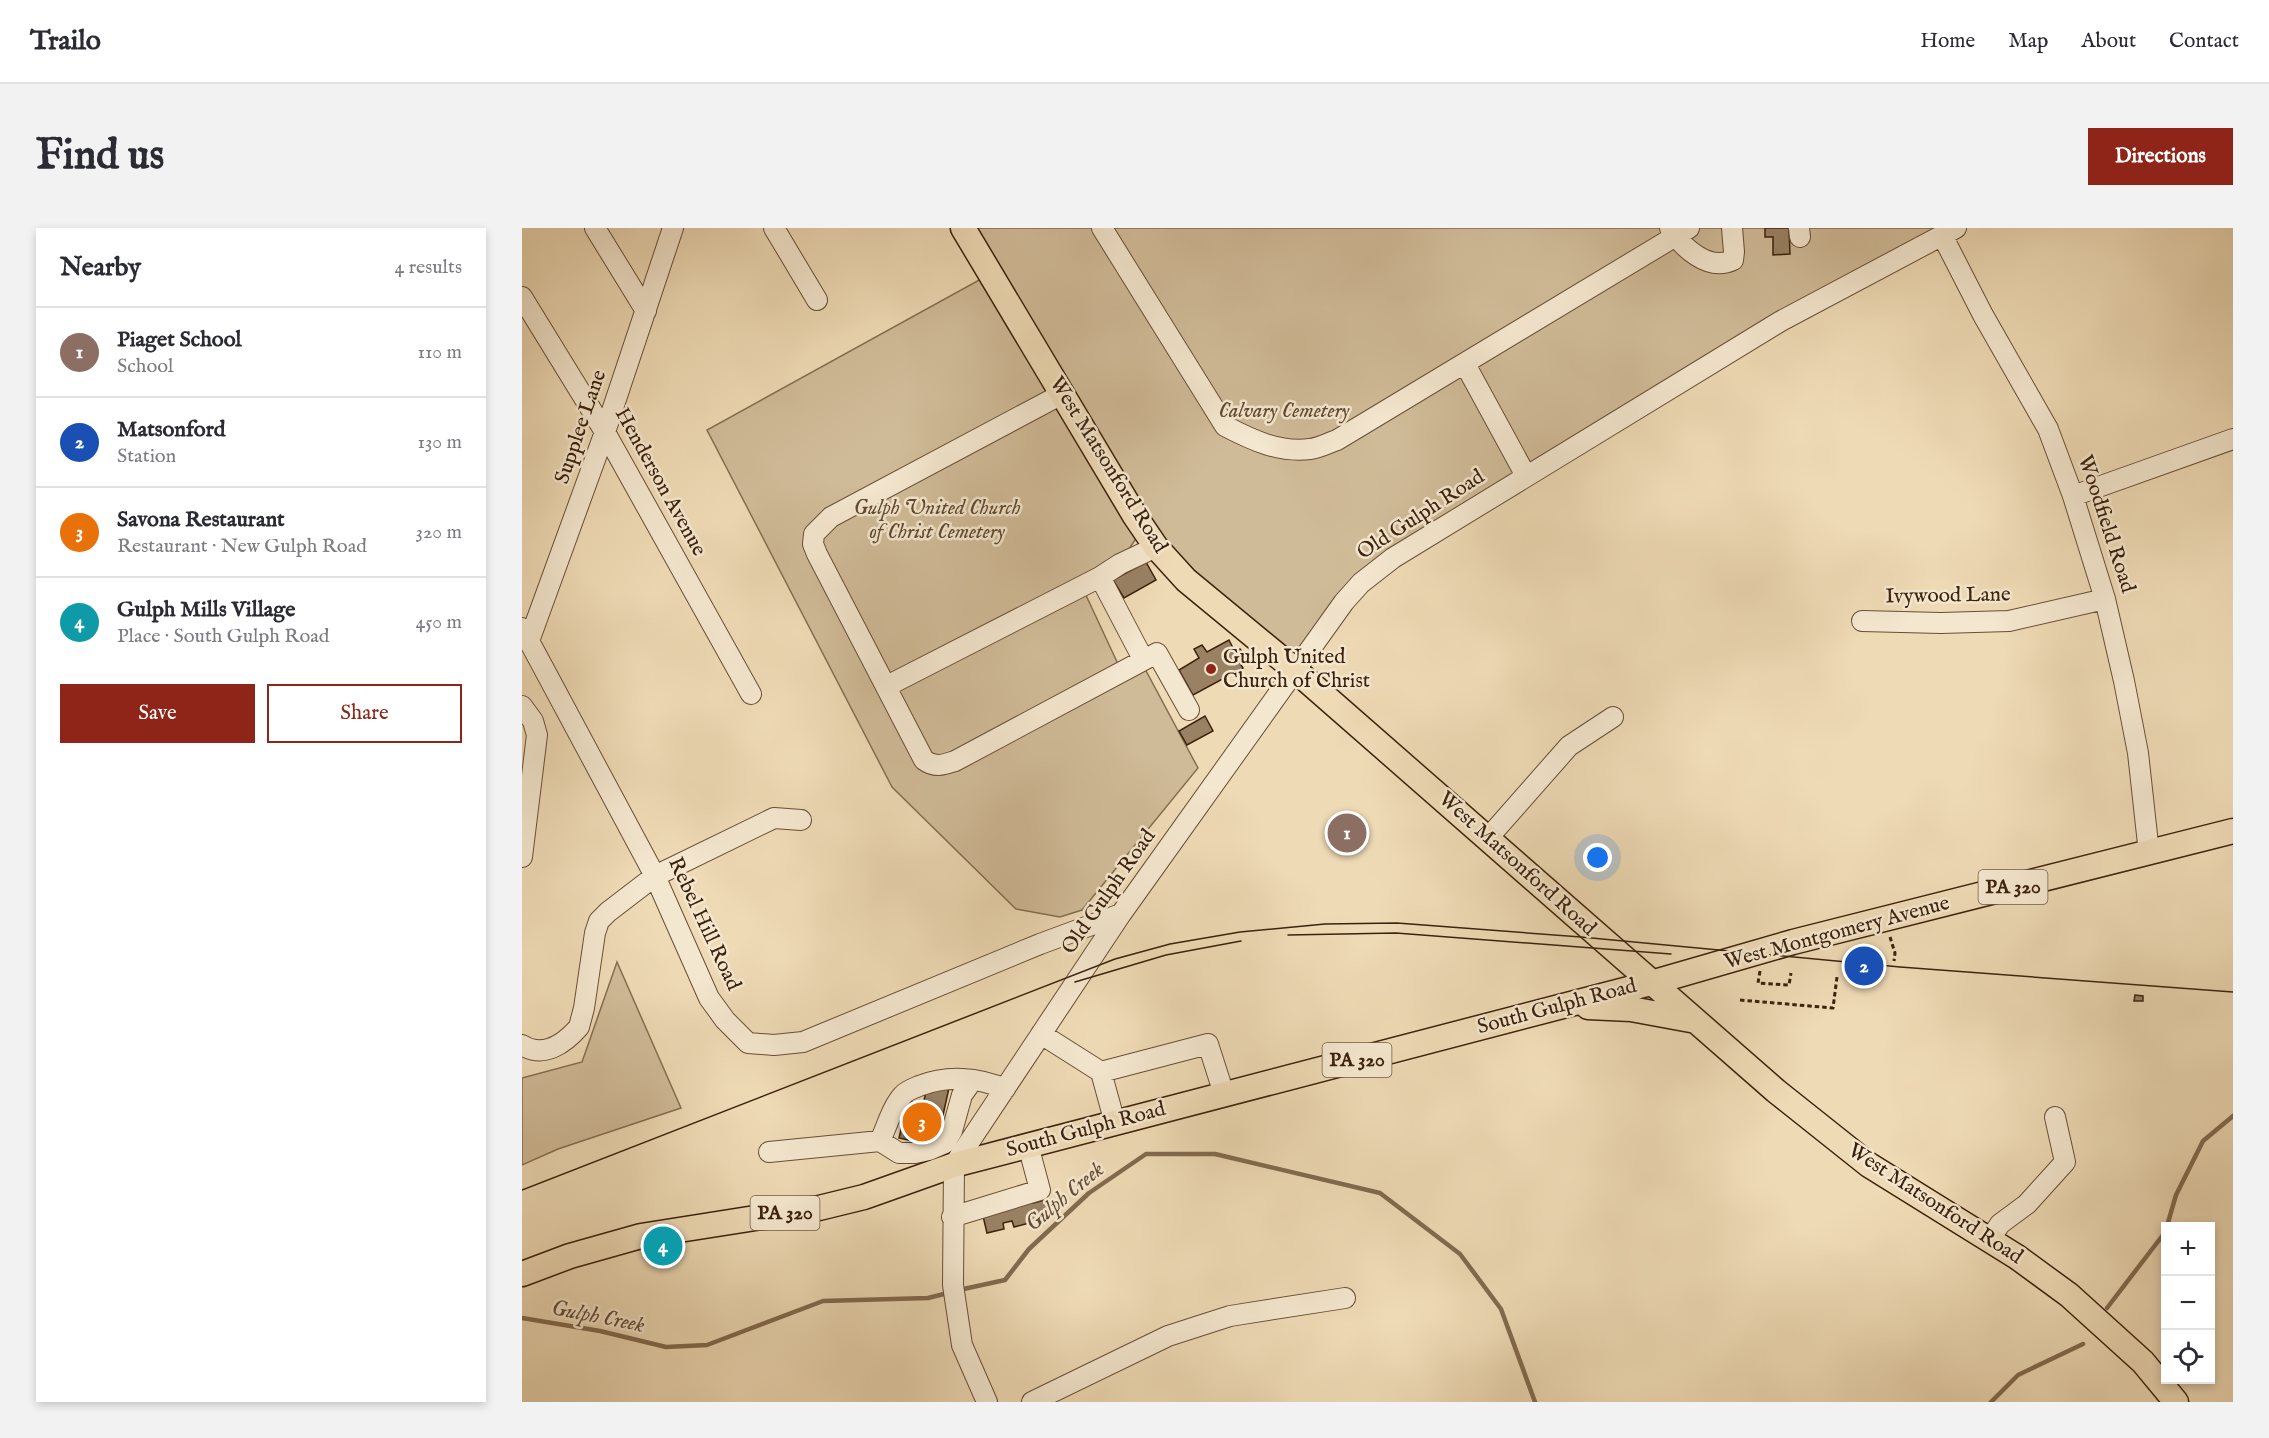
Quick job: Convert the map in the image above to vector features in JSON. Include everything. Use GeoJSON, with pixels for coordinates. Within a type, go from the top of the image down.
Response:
{"type":"FeatureCollection","features":[{"type":"Feature","properties":{"kind":"main road","name":"West Matsonford Road"},"geometry":{"type":"LineString","coordinates":[[963,228],[1135,516],[1156,547],[1186,580],[1488,838],[1776,1091],[1869,1165],[1990,1239],[2069,1295],[2143,1362],[2176,1402]]}},
{"type":"Feature","properties":{"kind":"main road","name":"West Montgomery Avenue"},"geometry":{"type":"LineString","coordinates":[[1651,983],[1793,942],[2233,831]]}},
{"type":"Feature","properties":{"kind":"main road","name":"South Gulph Road"},"geometry":{"type":"LineString","coordinates":[[522,1274],[570,1256],[641,1236],[819,1208],[864,1197],[954,1165],[1651,983]]}},
{"type":"Feature","properties":{"kind":"main road"},"geometry":{"type":"LineString","coordinates":[[1564,1005],[1631,1009],[1696,1021]]}},
{"type":"Feature","properties":{"kind":"street"},"geometry":{"type":"LineString","coordinates":[[595,228],[646,311]]}},
{"type":"Feature","properties":{"kind":"street","name":"Supplee Lane"},"geometry":{"type":"LineString","coordinates":[[526,635],[605,432],[673,228]]}},
{"type":"Feature","properties":{"kind":"street"},"geometry":{"type":"LineString","coordinates":[[774,228],[817,300]]}},
{"type":"Feature","properties":{"kind":"street"},"geometry":{"type":"LineString","coordinates":[[1102,228],[1225,426],[1254,441],[1280,449],[1311,449],[1337,440],[1465,364],[1678,231],[1705,261],[1728,263],[1733,260],[1734,252],[1732,228]]}},
{"type":"Feature","properties":{"kind":"street","name":"Old Gulph Road"},"geometry":{"type":"LineString","coordinates":[[954,1165],[1121,914],[1294,670],[1344,602],[1361,584],[1393,558],[1781,321],[1949,232]]}},
{"type":"Feature","properties":{"kind":"street","name":"Woodfield Road"},"geometry":{"type":"LineString","coordinates":[[1949,232],[1983,315],[2048,429],[2073,496],[2105,599],[2139,753],[2149,853]]}},
{"type":"Feature","properties":{"kind":"street","name":"Henderson Avenue"},"geometry":{"type":"LineString","coordinates":[[522,297],[605,432],[751,694]]}},
{"type":"Feature","properties":{"kind":"street"},"geometry":{"type":"LineString","coordinates":[[1465,364],[1526,476]]}},
{"type":"Feature","properties":{"kind":"street"},"geometry":{"type":"LineString","coordinates":[[1062,394],[831,517],[814,534],[813,544],[817,554],[924,760],[931,765],[942,765],[955,761],[1157,652],[1189,710]]}},
{"type":"Feature","properties":{"kind":"street"},"geometry":{"type":"LineString","coordinates":[[2073,496],[2233,439]]}},
{"type":"Feature","properties":{"kind":"street"},"geometry":{"type":"LineString","coordinates":[[887,686],[1156,547]]}},
{"type":"Feature","properties":{"kind":"street"},"geometry":{"type":"LineString","coordinates":[[1100,577],[1143,659]]}},
{"type":"Feature","properties":{"kind":"street","name":"Ivywood Lane"},"geometry":{"type":"LineString","coordinates":[[1862,621],[1941,623],[2008,621],[2105,599]]}},
{"type":"Feature","properties":{"kind":"street","name":"Rebel Hill Road"},"geometry":{"type":"LineString","coordinates":[[526,635],[655,876],[709,998],[725,1020],[748,1042],[765,1044],[803,1042],[1040,944],[1121,914]]}},
{"type":"Feature","properties":{"kind":"street"},"geometry":{"type":"LineString","coordinates":[[522,706],[533,721],[537,735],[522,857]]}},
{"type":"Feature","properties":{"kind":"street"},"geometry":{"type":"LineString","coordinates":[[1488,838],[1569,746],[1613,717]]}},
{"type":"Feature","properties":{"kind":"street"},"geometry":{"type":"LineString","coordinates":[[522,1046],[547,1050],[569,1037],[579,1027],[599,921],[619,902],[655,876],[774,818],[801,820]]}},
{"type":"Feature","properties":{"kind":"street"},"geometry":{"type":"LineString","coordinates":[[1041,1034],[1101,1072],[1115,1123]]}},
{"type":"Feature","properties":{"kind":"street"},"geometry":{"type":"LineString","coordinates":[[1101,1072],[1208,1044],[1224,1094]]}},
{"type":"Feature","properties":{"kind":"street"},"geometry":{"type":"LineString","coordinates":[[880,1141],[903,1094],[936,1080],[956,1078],[991,1083],[1005,1089]]}},
{"type":"Feature","properties":{"kind":"street"},"geometry":{"type":"LineString","coordinates":[[769,1152],[880,1141],[899,1153],[929,1150],[945,1143],[952,1131],[962,1095],[972,1081]]}},
{"type":"Feature","properties":{"kind":"street"},"geometry":{"type":"LineString","coordinates":[[1990,1239],[2000,1224],[2027,1204],[2066,1162],[2055,1117]]}},
{"type":"Feature","properties":{"kind":"street"},"geometry":{"type":"LineString","coordinates":[[952,1217],[1040,1190],[1028,1145]]}},
{"type":"Feature","properties":{"kind":"street"},"geometry":{"type":"LineString","coordinates":[[954,1165],[952,1217],[954,1293],[962,1345],[987,1402]]}},
{"type":"Feature","properties":{"kind":"street"},"geometry":{"type":"LineString","coordinates":[[1032,1402],[1168,1336],[1230,1316],[1345,1298]]}},
{"type":"Feature","properties":{"kind":"path"},"geometry":{"type":"LineString","coordinates":[[1891,939],[1894,961]]}},
{"type":"Feature","properties":{"kind":"path"},"geometry":{"type":"LineString","coordinates":[[1758,983],[1789,985],[1791,973]]}},
{"type":"Feature","properties":{"kind":"path"},"geometry":{"type":"LineString","coordinates":[[1740,999],[1833,1008],[1837,977]]}},
{"type":"Feature","properties":{"kind":"green space","name":"Calvary Cemetery"},"geometry":{"type":"Polygon","coordinates":[[[963,228],[1956,228],[1393,558],[1295,670],[1186,580],[963,228]]]}},
{"type":"Feature","properties":{"kind":"green space","name":"Gulph United Church of Christ Cemetery"},"geometry":{"type":"Polygon","coordinates":[[[981,279],[1137,537],[1129,549],[1084,591],[1125,679],[1145,669],[1198,768],[1082,910],[1060,917],[1016,909],[892,787],[707,430],[981,279]]]}},
{"type":"Feature","properties":{"kind":"green space"},"geometry":{"type":"Polygon","coordinates":[[[617,962],[681,1108],[558,1149],[522,1165],[522,1078],[582,1062],[617,962]]]}},
{"type":"Feature","properties":{"kind":"building"},"geometry":{"type":"Polygon","coordinates":[[[1765,228],[1789,228],[1790,254],[1773,255],[1773,237],[1765,237],[1765,228]]]}},
{"type":"Feature","properties":{"kind":"building"},"geometry":{"type":"Polygon","coordinates":[[[1146,562],[1156,580],[1124,598],[1113,580],[1146,562]]]}},
{"type":"Feature","properties":{"kind":"building","name":"Gulph United Church of Christ"},"geometry":{"type":"Polygon","coordinates":[[[1229,640],[1235,652],[1240,649],[1245,656],[1238,660],[1243,668],[1193,695],[1179,670],[1199,658],[1194,649],[1202,645],[1207,652],[1229,640]]]}},
{"type":"Feature","properties":{"kind":"building"},"geometry":{"type":"Polygon","coordinates":[[[1205,716],[1213,731],[1187,745],[1179,731],[1205,716]]]}},
{"type":"Feature","properties":{"kind":"building"},"geometry":{"type":"Polygon","coordinates":[[[2135,995],[2143,996],[2143,1001],[2134,1001],[2135,995]]]}},
{"type":"Feature","properties":{"kind":"building"},"geometry":{"type":"Polygon","coordinates":[[[928,1083],[949,1088],[937,1142],[924,1139],[923,1143],[899,1138],[908,1101],[923,1105],[928,1083]]]}},
{"type":"Feature","properties":{"kind":"building"},"geometry":{"type":"Polygon","coordinates":[[[1045,1200],[1049,1218],[1014,1227],[1012,1221],[1003,1223],[1004,1229],[987,1233],[983,1216],[1023,1205],[1022,1203],[1045,1200]]]}},
{"type":"Feature","properties":{"kind":"waterway"},"geometry":{"type":"LineString","coordinates":[[2168,1222],[2176,1195],[2203,1141],[2233,1116]]}},
{"type":"Feature","properties":{"kind":"waterway","name":"Gulph Creek"},"geometry":{"type":"LineString","coordinates":[[959,1290],[1005,1280],[1029,1249],[1089,1193],[1146,1154],[1215,1154],[1380,1193],[1460,1254],[1501,1309],[1535,1402]]}},
{"type":"Feature","properties":{"kind":"waterway"},"geometry":{"type":"LineString","coordinates":[[2107,1308],[2161,1238]]}},
{"type":"Feature","properties":{"kind":"waterway","name":"Gulph Creek"},"geometry":{"type":"LineString","coordinates":[[522,1318],[600,1331],[666,1347],[707,1345],[823,1301],[928,1298],[948,1293]]}},
{"type":"Feature","properties":{"kind":"waterway"},"geometry":{"type":"LineString","coordinates":[[1991,1402],[2018,1375],[2083,1344]]}},
{"type":"Feature","properties":{"kind":"tram line"},"geometry":{"type":"LineString","coordinates":[[522,1190],[1115,959],[1170,944],[1240,932],[1325,924],[1397,923],[1581,937],[1900,967],[2233,992]]}},
{"type":"Feature","properties":{"kind":"tram line"},"geometry":{"type":"LineString","coordinates":[[1288,935],[1396,933],[1671,954]]}},
{"type":"Feature","properties":{"kind":"tram line"},"geometry":{"type":"LineString","coordinates":[[1075,982],[1166,955],[1241,941]]}},
{"type":"Feature","properties":{"kind":"place","name":"Gulph United Church of Christ"},"geometry":{"type":"Point","coordinates":[1211,669]}},
{"type":"Feature","properties":{"kind":"place","name":"Piaget School"},"geometry":{"type":"Point","coordinates":[1347,833]}},
{"type":"Feature","properties":{"kind":"place","name":"Matsonford"},"geometry":{"type":"Point","coordinates":[1864,966]}},
{"type":"Feature","properties":{"kind":"place","name":"Savona Restaurant"},"geometry":{"type":"Point","coordinates":[922,1122]}},
{"type":"Feature","properties":{"kind":"place","name":"Gulph Mills Village"},"geometry":{"type":"Point","coordinates":[663,1246]}}]}
